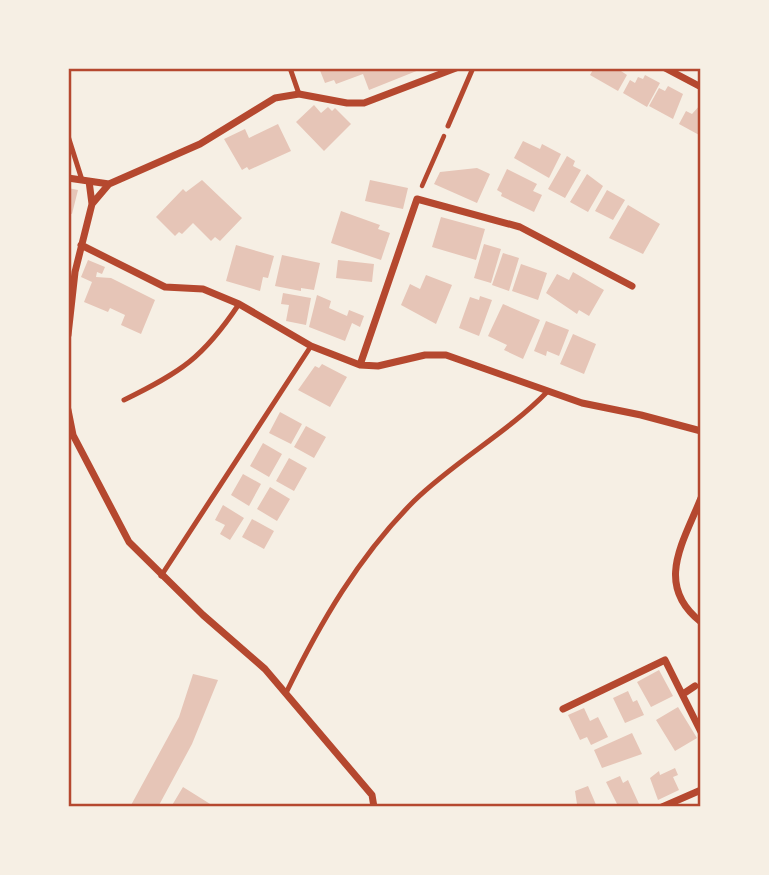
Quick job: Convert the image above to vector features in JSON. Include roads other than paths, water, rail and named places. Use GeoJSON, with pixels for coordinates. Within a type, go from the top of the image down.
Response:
{"type":"FeatureCollection","features":[{"type":"Feature","properties":{"kind":"street"},"geometry":{"type":"LineString","coordinates":[[68,335],[71,272],[92,204],[109,184],[168,161],[275,98],[299,94],[347,103],[364,103],[456,68]]}},
{"type":"Feature","properties":{"kind":"street"},"geometry":{"type":"LineString","coordinates":[[665,68],[701,87]]}},
{"type":"Feature","properties":{"kind":"street"},"geometry":{"type":"LineString","coordinates":[[68,178],[109,184]]}},
{"type":"Feature","properties":{"kind":"street"},"geometry":{"type":"LineString","coordinates":[[86,180],[92,204]]}},
{"type":"Feature","properties":{"kind":"street"},"geometry":{"type":"LineString","coordinates":[[360,365],[417,199],[520,227],[632,286]]}},
{"type":"Feature","properties":{"kind":"street"},"geometry":{"type":"LineString","coordinates":[[81,245],[165,287],[203,289],[239,304],[311,346],[360,365],[378,366],[425,355],[446,355],[547,392],[701,432]]}},
{"type":"Feature","properties":{"kind":"street"},"geometry":{"type":"LineString","coordinates":[[68,410],[71,434],[129,542],[161,576],[265,669],[372,795],[374,807]]}},
{"type":"Feature","properties":{"kind":"street"},"geometry":{"type":"LineString","coordinates":[[701,498],[677,560],[674,578],[677,596],[701,622]]}},
{"type":"Feature","properties":{"kind":"street"},"geometry":{"type":"LineString","coordinates":[[563,709],[665,660],[701,732]]}},
{"type":"Feature","properties":{"kind":"street"},"geometry":{"type":"LineString","coordinates":[[683,694],[695,686]]}},
{"type":"Feature","properties":{"kind":"street"},"geometry":{"type":"LineString","coordinates":[[662,807],[701,790]]}},
{"type":"Feature","properties":{"kind":"lane"},"geometry":{"type":"LineString","coordinates":[[290,68],[299,94]]}},
{"type":"Feature","properties":{"kind":"lane"},"geometry":{"type":"LineString","coordinates":[[448,125],[473,68]]}},
{"type":"Feature","properties":{"kind":"lane"},"geometry":{"type":"LineString","coordinates":[[68,136],[86,180]]}},
{"type":"Feature","properties":{"kind":"lane"},"geometry":{"type":"LineString","coordinates":[[124,400],[174,376],[215,340],[239,304]]}},
{"type":"Feature","properties":{"kind":"lane"},"geometry":{"type":"LineString","coordinates":[[161,576],[311,346]]}},
{"type":"Feature","properties":{"kind":"lane"},"geometry":{"type":"LineString","coordinates":[[286,693],[344,585],[414,501],[523,416],[547,392]]}}]}
